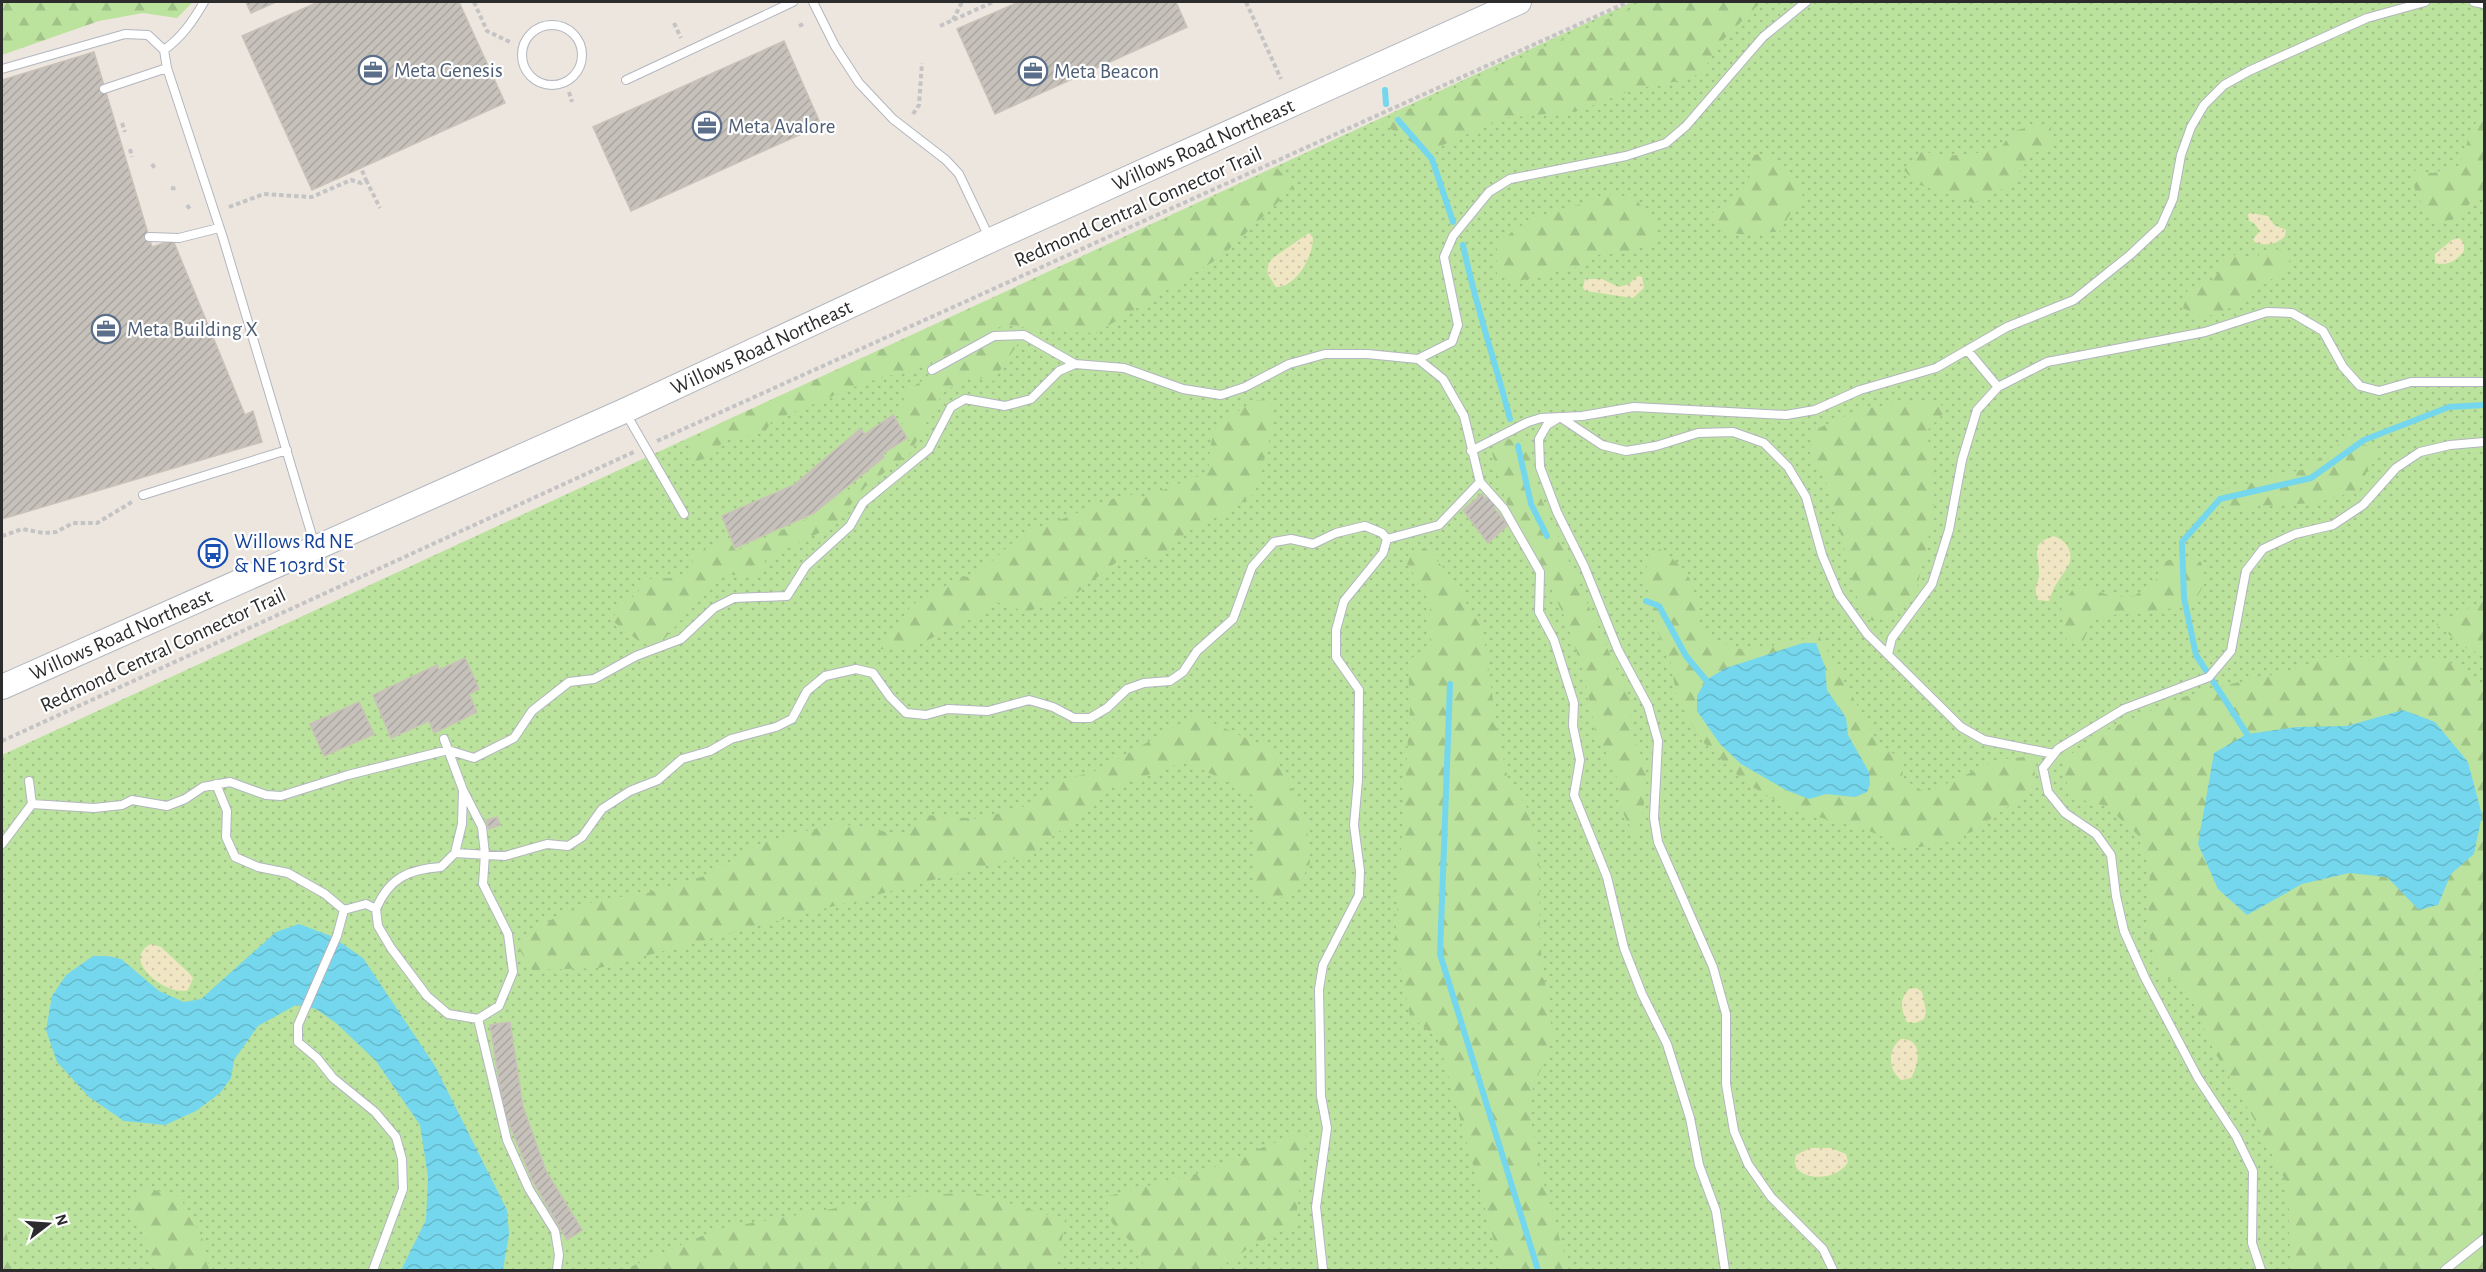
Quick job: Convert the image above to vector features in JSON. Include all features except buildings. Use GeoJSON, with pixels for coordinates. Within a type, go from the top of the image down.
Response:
{"type":"FeatureCollection","features":[{"type":"Feature","properties":{"kind":"main road","name":"Willows Road Northeast"},"geometry":{"type":"LineString","coordinates":[[2,687],[624,411],[991,240],[1519,2]]}},
{"type":"Feature","properties":{"kind":"lane"},"geometry":{"type":"LineString","coordinates":[[164,50],[177,41],[204,2]]}},
{"type":"Feature","properties":{"kind":"lane"},"geometry":{"type":"LineString","coordinates":[[626,80],[793,2]]}},
{"type":"Feature","properties":{"kind":"lane"},"geometry":{"type":"LineString","coordinates":[[813,2],[835,46],[859,83],[893,119],[946,160],[959,174],[991,240]]}},
{"type":"Feature","properties":{"kind":"lane"},"geometry":{"type":"LineString","coordinates":[[932,370],[994,336],[1024,335],[1075,364],[1124,368],[1183,389],[1221,395],[1245,387],[1289,364],[1324,354],[1367,354],[1418,359],[1452,342],[1458,325],[1444,257],[1453,236],[1489,192],[1510,179],[1626,156],[1666,143],[1686,126],[1763,37],[1806,2]]}},
{"type":"Feature","properties":{"kind":"lane"},"geometry":{"type":"LineString","coordinates":[[1471,451],[1528,422],[1541,418],[1582,416],[1634,406],[1786,415],[1815,410],[1860,390],[1936,368],[2007,327],[2074,300],[2130,255],[2161,226],[2174,199],[2181,155],[2191,127],[2204,105],[2224,85],[2249,71],[2367,18],[2425,2]]}},
{"type":"Feature","properties":{"kind":"lane"},"geometry":{"type":"LineString","coordinates":[[2474,2],[2484,4]]}},
{"type":"Feature","properties":{"kind":"lane"},"geometry":{"type":"LineString","coordinates":[[555,25],[565,27],[579,42],[582,61],[573,77],[565,82],[547,85],[538,82],[525,68],[522,58],[523,48],[527,38],[534,30],[555,25]]}},
{"type":"Feature","properties":{"kind":"lane"},"geometry":{"type":"LineString","coordinates":[[2,69],[125,34],[148,35],[164,50],[166,68],[219,228],[316,548]]}},
{"type":"Feature","properties":{"kind":"lane"},"geometry":{"type":"LineString","coordinates":[[104,89],[166,68]]}},
{"type":"Feature","properties":{"kind":"lane"},"geometry":{"type":"LineString","coordinates":[[149,237],[186,237],[219,228]]}},
{"type":"Feature","properties":{"kind":"lane"},"geometry":{"type":"LineString","coordinates":[[1888,654],[1892,638],[1932,584],[1949,530],[1962,460],[1977,410],[1998,387],[2047,362],[2205,332],[2267,312],[2292,313],[2324,331],[2343,368],[2360,386],[2379,391],[2411,382],[2484,382]]}},
{"type":"Feature","properties":{"kind":"lane"},"geometry":{"type":"LineString","coordinates":[[1968,351],[1998,387]]}},
{"type":"Feature","properties":{"kind":"lane"},"geometry":{"type":"LineString","coordinates":[[1418,359],[1443,379],[1464,416],[1480,482],[1504,509],[1540,572],[1539,612],[1554,640],[1574,703],[1574,726],[1580,760],[1574,795],[1607,877],[1624,948],[1642,994],[1667,1044],[1690,1118],[1699,1165],[1716,1211],[1725,1270]]}},
{"type":"Feature","properties":{"kind":"lane"},"geometry":{"type":"LineString","coordinates":[[32,804],[93,808],[122,805],[132,800],[167,806],[185,799],[203,787],[230,782],[266,795],[280,796],[348,775],[448,750],[474,758],[514,738],[532,711],[569,682],[594,679],[636,656],[681,639],[714,608],[734,598],[787,596],[806,566],[850,526],[863,503],[929,449],[951,407],[965,399],[1005,406],[1031,399],[1059,370],[1075,364]]}},
{"type":"Feature","properties":{"kind":"lane"},"geometry":{"type":"LineString","coordinates":[[624,411],[684,514]]}},
{"type":"Feature","properties":{"kind":"lane"},"geometry":{"type":"LineString","coordinates":[[1560,417],[1602,445],[1626,451],[1656,446],[1698,433],[1733,432],[1764,443],[1788,467],[1806,497],[1822,555],[1839,595],[1867,634],[1961,727],[1984,740],[2054,754]]}},
{"type":"Feature","properties":{"kind":"lane"},"geometry":{"type":"LineString","coordinates":[[1560,417],[1547,425],[1539,439],[1540,467],[1557,512],[1584,566],[1618,650],[1648,706],[1658,741],[1654,818],[1658,842],[1696,924],[1713,967],[1724,1004],[1726,1084],[1734,1131],[1748,1164],[1771,1197],[1823,1249],[1833,1270]]}},
{"type":"Feature","properties":{"kind":"lane"},"geometry":{"type":"LineString","coordinates":[[2261,1270],[2252,1243],[2253,1171],[2236,1136],[2198,1078],[2145,978],[2124,931],[2116,896],[2111,855],[2096,834],[2065,813],[2048,792],[2043,768],[2058,749],[2124,709],[2209,677],[2231,651],[2246,572],[2263,549],[2295,534],[2333,525],[2363,506],[2396,468],[2420,452],[2450,445],[2484,442]]}},
{"type":"Feature","properties":{"kind":"lane"},"geometry":{"type":"LineString","coordinates":[[143,495],[286,450]]}},
{"type":"Feature","properties":{"kind":"lane"},"geometry":{"type":"LineString","coordinates":[[1387,539],[1439,525],[1480,482]]}},
{"type":"Feature","properties":{"kind":"lane"},"geometry":{"type":"LineString","coordinates":[[455,853],[505,856],[547,844],[568,846],[582,837],[602,809],[630,790],[658,780],[682,759],[710,751],[731,739],[776,727],[792,719],[807,691],[825,676],[856,669],[873,673],[890,697],[906,713],[926,715],[948,709],[988,711],[1029,700],[1053,707],[1074,718],[1090,718],[1107,708],[1127,689],[1144,683],[1170,681],[1183,672],[1197,651],[1233,619],[1252,567],[1274,542],[1291,539],[1313,543],[1336,533],[1365,526],[1383,533],[1387,539],[1383,553],[1344,601],[1336,630],[1336,657],[1359,690],[1358,780],[1354,825],[1360,871],[1359,895],[1323,965],[1319,989],[1321,1096],[1327,1128],[1316,1207],[1323,1270]]}},
{"type":"Feature","properties":{"kind":"lane"},"geometry":{"type":"LineString","coordinates":[[444,739],[463,790],[482,827],[485,854],[483,884],[508,934],[513,972],[499,1006],[478,1019],[448,1014],[427,996],[391,948],[378,926],[376,909],[382,896],[398,878],[421,869],[441,867],[455,853],[462,824],[463,790]]}},
{"type":"Feature","properties":{"kind":"lane"},"geometry":{"type":"LineString","coordinates":[[2,844],[32,804],[28,781]]}},
{"type":"Feature","properties":{"kind":"lane"},"geometry":{"type":"LineString","coordinates":[[216,784],[226,811],[226,837],[235,858],[258,867],[288,873],[325,894],[344,910]]}},
{"type":"Feature","properties":{"kind":"lane"},"geometry":{"type":"LineString","coordinates":[[344,910],[366,904],[376,909]]}},
{"type":"Feature","properties":{"kind":"lane"},"geometry":{"type":"LineString","coordinates":[[344,910],[337,936],[298,1025],[298,1042],[317,1058],[333,1078],[375,1112],[396,1137],[402,1159],[403,1189],[373,1270]]}},
{"type":"Feature","properties":{"kind":"lane"},"geometry":{"type":"LineString","coordinates":[[478,1019],[507,1140],[530,1189],[555,1231],[559,1255],[557,1270]]}},
{"type":"Feature","properties":{"kind":"lane"},"geometry":{"type":"LineString","coordinates":[[2445,1270],[2484,1239]]}},
{"type":"Feature","properties":{"kind":"path"},"geometry":{"type":"LineString","coordinates":[[474,2],[487,31],[512,43]]}},
{"type":"Feature","properties":{"kind":"path"},"geometry":{"type":"LineString","coordinates":[[953,20],[962,2]]}},
{"type":"Feature","properties":{"kind":"path"},"geometry":{"type":"LineString","coordinates":[[940,26],[993,2]]}},
{"type":"Feature","properties":{"kind":"path"},"geometry":{"type":"LineString","coordinates":[[1246,2],[1281,78]]}},
{"type":"Feature","properties":{"kind":"path","name":"Redmond Central Connector Trail"},"geometry":{"type":"LineString","coordinates":[[661,440],[1628,2]]}},
{"type":"Feature","properties":{"kind":"path"},"geometry":{"type":"LineString","coordinates":[[674,23],[681,38]]}},
{"type":"Feature","properties":{"kind":"path"},"geometry":{"type":"LineString","coordinates":[[800,26],[805,23]]}},
{"type":"Feature","properties":{"kind":"path"},"geometry":{"type":"LineString","coordinates":[[913,114],[919,105],[922,63]]}},
{"type":"Feature","properties":{"kind":"path"},"geometry":{"type":"LineString","coordinates":[[568,92],[572,102]]}},
{"type":"Feature","properties":{"kind":"path"},"geometry":{"type":"LineString","coordinates":[[122,123],[125,132]]}},
{"type":"Feature","properties":{"kind":"path"},"geometry":{"type":"LineString","coordinates":[[130,149],[132,157]]}},
{"type":"Feature","properties":{"kind":"path"},"geometry":{"type":"LineString","coordinates":[[152,164],[156,170]]}},
{"type":"Feature","properties":{"kind":"path"},"geometry":{"type":"LineString","coordinates":[[361,168],[380,208]]}},
{"type":"Feature","properties":{"kind":"path"},"geometry":{"type":"LineString","coordinates":[[229,207],[264,194],[312,197],[351,180],[361,183],[366,180]]}},
{"type":"Feature","properties":{"kind":"path"},"geometry":{"type":"LineString","coordinates":[[171,188],[178,189]]}},
{"type":"Feature","properties":{"kind":"path","name":"Redmond Central Connector Trail"},"geometry":{"type":"LineString","coordinates":[[2,741],[631,453]]}},
{"type":"Feature","properties":{"kind":"path"},"geometry":{"type":"LineString","coordinates":[[2,536],[22,529],[44,533],[56,532],[73,523],[97,523],[143,495]]}},
{"type":"Feature","properties":{"kind":"green space"},"geometry":{"type":"Polygon","coordinates":[[[2,2],[193,2],[177,18],[143,13],[99,21],[2,55],[2,2]]]}},
{"type":"Feature","properties":{"kind":"green space"},"geometry":{"type":"Polygon","coordinates":[[[1632,2],[2484,2],[2484,1270],[2,1270],[2,755],[1632,2]]]}},
{"type":"Feature","properties":{"kind":"green space"},"geometry":{"type":"Polygon","coordinates":[[[1645,2],[1761,2],[1719,44],[1704,69],[1690,79],[1635,89],[1578,111],[1504,118],[1427,152],[1380,122],[1645,2]]]}},
{"type":"Feature","properties":{"kind":"green space"},"geometry":{"type":"Polygon","coordinates":[[[2483,108],[2484,190],[2454,219],[2436,223],[2417,196],[2409,170],[2433,173],[2460,165],[2470,134],[2483,108]]]}},
{"type":"Feature","properties":{"kind":"green space"},"geometry":{"type":"Polygon","coordinates":[[[2050,123],[2053,144],[2031,155],[2010,185],[1974,203],[1917,184],[1904,170],[1920,151],[1946,156],[1999,151],[2012,131],[2050,123]]]}},
{"type":"Feature","properties":{"kind":"green space"},"geometry":{"type":"Polygon","coordinates":[[[1770,153],[1788,169],[1803,194],[1779,232],[1741,234],[1725,230],[1708,216],[1732,199],[1749,180],[1752,155],[1770,153]]]}},
{"type":"Feature","properties":{"kind":"green space"},"geometry":{"type":"Polygon","coordinates":[[[1277,168],[1294,187],[1221,257],[1096,333],[1044,331],[1005,324],[931,364],[864,383],[772,421],[764,433],[723,440],[715,455],[689,464],[689,442],[723,422],[1277,168]]]}},
{"type":"Feature","properties":{"kind":"green space"},"geometry":{"type":"Polygon","coordinates":[[[1612,194],[1635,198],[1657,226],[1656,243],[1625,253],[1595,255],[1578,267],[1514,282],[1497,274],[1496,247],[1516,228],[1542,216],[1612,194]]]}},
{"type":"Feature","properties":{"kind":"green space"},"geometry":{"type":"Polygon","coordinates":[[[2275,249],[2293,254],[2285,269],[2240,302],[2219,314],[2201,317],[2183,308],[2188,288],[2212,281],[2225,262],[2236,254],[2257,259],[2261,251],[2275,249]]]}},
{"type":"Feature","properties":{"kind":"green space"},"geometry":{"type":"Polygon","coordinates":[[[1009,339],[1019,342],[993,381],[968,376],[943,393],[910,453],[865,487],[833,526],[766,559],[757,577],[723,574],[662,641],[640,642],[614,622],[615,609],[637,594],[645,579],[672,578],[691,573],[693,557],[726,536],[736,551],[819,513],[885,461],[886,455],[910,440],[898,413],[908,389],[994,341],[1009,339]]]}},
{"type":"Feature","properties":{"kind":"green space"},"geometry":{"type":"Polygon","coordinates":[[[1257,400],[1271,401],[1271,434],[1255,493],[1236,507],[1187,532],[1156,560],[1123,557],[1078,592],[1027,612],[993,601],[983,613],[907,650],[878,649],[912,605],[963,576],[973,578],[1020,536],[1125,494],[1145,497],[1209,472],[1211,444],[1218,427],[1233,414],[1257,400]]]}},
{"type":"Feature","properties":{"kind":"green space"},"geometry":{"type":"Polygon","coordinates":[[[1940,400],[1943,414],[1925,433],[1933,453],[1934,513],[1916,592],[1891,617],[1872,621],[1858,600],[1828,486],[1810,453],[1812,431],[1862,409],[1906,402],[1940,400]]]}},
{"type":"Feature","properties":{"kind":"green space"},"geometry":{"type":"Polygon","coordinates":[[[2348,438],[2378,450],[2357,491],[2315,503],[2260,506],[2227,511],[2211,493],[2305,469],[2348,438]]]}},
{"type":"Feature","properties":{"kind":"green space"},"geometry":{"type":"Polygon","coordinates":[[[1505,439],[1528,441],[1541,498],[1631,702],[1630,723],[1646,771],[1642,814],[1635,836],[1622,811],[1615,767],[1597,739],[1584,674],[1565,618],[1534,552],[1508,507],[1492,453],[1505,439]]]}},
{"type":"Feature","properties":{"kind":"green space"},"geometry":{"type":"Polygon","coordinates":[[[1416,545],[1429,551],[1449,575],[1483,630],[1497,729],[1508,780],[1530,812],[1539,863],[1540,945],[1553,1039],[1528,1101],[1547,1197],[1569,1270],[1502,1270],[1438,1039],[1410,1016],[1395,943],[1410,708],[1408,661],[1430,645],[1430,599],[1407,564],[1416,545]]]}},
{"type":"Feature","properties":{"kind":"green space"},"geometry":{"type":"Polygon","coordinates":[[[1660,549],[1681,566],[1692,584],[1697,604],[1698,630],[1718,642],[1747,651],[1819,636],[1878,743],[1904,761],[1902,778],[1926,793],[1998,760],[2033,756],[2036,788],[1973,831],[1950,841],[1910,849],[1867,830],[1792,810],[1746,783],[1700,739],[1677,697],[1670,660],[1654,623],[1651,600],[1644,580],[1649,556],[1660,549]]]}},
{"type":"Feature","properties":{"kind":"green space"},"geometry":{"type":"Polygon","coordinates":[[[2183,557],[2201,562],[2206,579],[2196,600],[2168,609],[2094,617],[2082,644],[2067,641],[2061,605],[2077,584],[2111,596],[2132,597],[2155,583],[2162,562],[2183,557]]]}},
{"type":"Feature","properties":{"kind":"green space"},"geometry":{"type":"Polygon","coordinates":[[[2484,601],[2484,655],[2466,648],[2436,624],[2484,601]]]}},
{"type":"Feature","properties":{"kind":"green space"},"geometry":{"type":"Polygon","coordinates":[[[2327,657],[2437,658],[2462,667],[2484,692],[2484,944],[2474,985],[2484,989],[2484,1270],[2291,1270],[2287,1184],[2254,1119],[2214,1051],[2187,989],[2162,976],[2148,932],[2150,868],[2137,834],[2106,806],[2070,797],[2062,760],[2109,729],[2180,698],[2291,671],[2327,657]]]}},
{"type":"Feature","properties":{"kind":"green space"},"geometry":{"type":"Polygon","coordinates":[[[1196,715],[1272,750],[1306,818],[1310,863],[1296,891],[1278,899],[1261,901],[1253,884],[1256,797],[1186,761],[1112,788],[1031,854],[599,968],[532,970],[519,949],[531,931],[562,914],[598,900],[644,894],[708,875],[763,842],[838,823],[903,835],[926,815],[978,819],[1026,806],[1048,785],[1098,770],[1196,715]]]}},
{"type":"Feature","properties":{"kind":"green space"},"geometry":{"type":"Polygon","coordinates":[[[1307,1130],[1295,1225],[1253,1245],[1220,1268],[1223,1270],[1143,1270],[1141,1255],[1111,1221],[1108,1196],[1196,1174],[1307,1130]]]}},
{"type":"Feature","properties":{"kind":"green space"},"geometry":{"type":"Polygon","coordinates":[[[144,1187],[180,1197],[204,1242],[209,1270],[156,1270],[147,1241],[129,1207],[144,1187]]]}},
{"type":"Feature","properties":{"kind":"green space"},"geometry":{"type":"Polygon","coordinates":[[[973,1192],[1065,1220],[1057,1270],[623,1270],[718,1229],[893,1198],[973,1192]]]}},
{"type":"Feature","properties":{"kind":"green space"},"geometry":{"type":"Polygon","coordinates":[[[2,1205],[13,1270],[2,1270],[2,1205]]]}},
{"type":"Feature","properties":{"kind":"sand"},"geometry":{"type":"Polygon","coordinates":[[[2248,214],[2268,216],[2274,225],[2286,230],[2285,236],[2271,244],[2255,242],[2253,239],[2260,231],[2254,223],[2249,221],[2248,214]]]}},
{"type":"Feature","properties":{"kind":"sand"},"geometry":{"type":"Polygon","coordinates":[[[1309,233],[1313,238],[1307,262],[1290,282],[1276,287],[1267,273],[1269,262],[1309,233]]]}},
{"type":"Feature","properties":{"kind":"sand"},"geometry":{"type":"Polygon","coordinates":[[[2459,238],[2464,243],[2464,251],[2461,255],[2448,263],[2435,263],[2435,254],[2452,240],[2459,238]]]}},
{"type":"Feature","properties":{"kind":"sand"},"geometry":{"type":"Polygon","coordinates":[[[1638,276],[1642,277],[1644,288],[1633,298],[1586,291],[1583,288],[1585,279],[1602,279],[1619,287],[1629,284],[1638,276]]]}},
{"type":"Feature","properties":{"kind":"sand"},"geometry":{"type":"Polygon","coordinates":[[[2053,536],[2062,540],[2068,547],[2070,561],[2054,587],[2049,601],[2038,600],[2036,591],[2039,576],[2037,550],[2041,543],[2053,536]]]}},
{"type":"Feature","properties":{"kind":"sand"},"geometry":{"type":"Polygon","coordinates":[[[151,944],[161,947],[189,973],[193,978],[188,990],[179,991],[169,988],[150,976],[140,959],[143,951],[151,944]]]}},
{"type":"Feature","properties":{"kind":"sand"},"geometry":{"type":"Polygon","coordinates":[[[1917,988],[1922,992],[1926,1012],[1924,1019],[1915,1023],[1907,1022],[1902,1009],[1902,1001],[1909,989],[1917,988]]]}},
{"type":"Feature","properties":{"kind":"sand"},"geometry":{"type":"Polygon","coordinates":[[[1901,1039],[1913,1043],[1918,1053],[1911,1078],[1901,1080],[1894,1071],[1891,1054],[1896,1043],[1901,1039]]]}},
{"type":"Feature","properties":{"kind":"sand"},"geometry":{"type":"Polygon","coordinates":[[[1810,1148],[1831,1148],[1846,1154],[1848,1162],[1833,1174],[1814,1176],[1805,1174],[1798,1170],[1795,1163],[1796,1155],[1810,1148]]]}},
{"type":"Feature","properties":{"kind":"water"},"geometry":{"type":"Polygon","coordinates":[[[1803,643],[1816,643],[1825,667],[1827,690],[1846,718],[1848,735],[1869,772],[1870,784],[1867,792],[1855,797],[1826,794],[1809,799],[1786,790],[1741,764],[1720,744],[1697,711],[1697,696],[1706,680],[1726,668],[1803,643]]]}},
{"type":"Feature","properties":{"kind":"water"},"geometry":{"type":"Polygon","coordinates":[[[2403,710],[2435,722],[2468,762],[2482,815],[2474,854],[2451,874],[2438,905],[2419,910],[2387,877],[2349,873],[2302,884],[2247,915],[2218,889],[2198,844],[2214,753],[2247,734],[2297,727],[2347,726],[2403,710]]]}},
{"type":"Feature","properties":{"kind":"water"},"geometry":{"type":"Polygon","coordinates":[[[299,924],[331,936],[363,958],[435,1066],[507,1210],[509,1234],[503,1270],[401,1270],[426,1220],[428,1177],[420,1125],[376,1061],[336,1023],[316,1009],[296,1005],[258,1026],[234,1060],[231,1078],[220,1093],[196,1111],[165,1125],[124,1121],[89,1097],[57,1062],[46,1030],[52,996],[66,975],[93,956],[121,959],[159,991],[184,1002],[201,999],[276,932],[299,924]]]}},
{"type":"Feature","properties":{"kind":"waterway"},"geometry":{"type":"LineString","coordinates":[[1385,90],[1386,104]]}},
{"type":"Feature","properties":{"kind":"waterway"},"geometry":{"type":"LineString","coordinates":[[1398,120],[1432,159],[1453,222]]}},
{"type":"Feature","properties":{"kind":"waterway"},"geometry":{"type":"LineString","coordinates":[[1463,245],[1473,289],[1510,419]]}},
{"type":"Feature","properties":{"kind":"waterway"},"geometry":{"type":"LineString","coordinates":[[2247,734],[2196,655],[2184,598],[2182,542],[2220,499],[2311,478],[2364,440],[2449,407],[2484,405]]}},
{"type":"Feature","properties":{"kind":"waterway"},"geometry":{"type":"LineString","coordinates":[[1518,446],[1531,504],[1547,536]]}},
{"type":"Feature","properties":{"kind":"waterway"},"geometry":{"type":"LineString","coordinates":[[1646,601],[1659,606],[1686,656],[1706,680]]}},
{"type":"Feature","properties":{"kind":"waterway"},"geometry":{"type":"LineString","coordinates":[[1450,684],[1440,954],[1538,1270]]}},
{"type":"Feature","properties":{"kind":"place","name":"Meta Genesis"},"geometry":{"type":"Point","coordinates":[373,70]}},
{"type":"Feature","properties":{"kind":"place","name":"Meta Beacon"},"geometry":{"type":"Point","coordinates":[1033,71]}},
{"type":"Feature","properties":{"kind":"place","name":"Meta Avalore"},"geometry":{"type":"Point","coordinates":[707,126]}},
{"type":"Feature","properties":{"kind":"place","name":"Meta Building X"},"geometry":{"type":"Point","coordinates":[106,329]}},
{"type":"Feature","properties":{"kind":"place","name":"Willows Rd NE & NE 103rd St"},"geometry":{"type":"Point","coordinates":[213,553]}}]}
